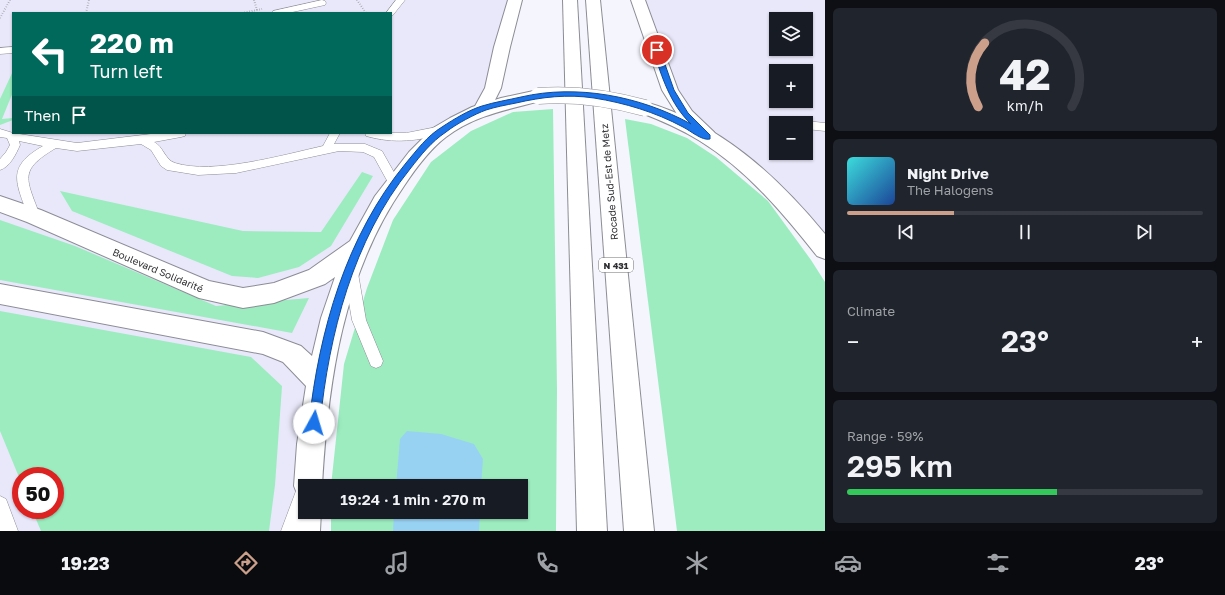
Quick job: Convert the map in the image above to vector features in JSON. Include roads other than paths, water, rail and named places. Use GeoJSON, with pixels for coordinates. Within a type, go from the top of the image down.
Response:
{"type":"FeatureCollection","features":[{"type":"Feature","properties":{"kind":"main road"},"geometry":{"type":"LineString","coordinates":[[483,108],[494,88],[502,47],[515,0]]}},
{"type":"Feature","properties":{"kind":"main road"},"geometry":{"type":"LineString","coordinates":[[570,0],[592,531]]}},
{"type":"Feature","properties":{"kind":"main road","name":"Rocade Sud-Est de Metz"},"geometry":{"type":"LineString","coordinates":[[593,0],[639,531]]}},
{"type":"Feature","properties":{"kind":"main road"},"geometry":{"type":"LineString","coordinates":[[638,0],[670,90],[686,115],[708,137]]}},
{"type":"Feature","properties":{"kind":"main road"},"geometry":{"type":"LineString","coordinates":[[308,479],[319,380],[337,305],[359,246],[382,201],[394,183],[425,145],[444,129],[483,108],[538,96],[562,94],[587,95],[617,100],[645,108],[685,125],[708,137],[741,161],[771,187],[805,224],[825,250]]}},
{"type":"Feature","properties":{"kind":"main road","name":"Boulevard Solidarité"},"geometry":{"type":"LineString","coordinates":[[0,204],[34,216],[207,291],[243,298],[274,293],[317,277],[359,246]]}},
{"type":"Feature","properties":{"kind":"main road"},"geometry":{"type":"LineString","coordinates":[[0,294],[263,343],[292,354],[319,380]]}},
{"type":"Feature","properties":{"kind":"main road"},"geometry":{"type":"LineString","coordinates":[[305,531],[306,519]]}},
{"type":"Feature","properties":{"kind":"lane"},"geometry":{"type":"LineString","coordinates":[[391,12],[401,0]]}},
{"type":"Feature","properties":{"kind":"lane"},"geometry":{"type":"LineString","coordinates":[[281,12],[322,3]]}},
{"type":"Feature","properties":{"kind":"lane"},"geometry":{"type":"LineString","coordinates":[[0,51],[12,50]]}},
{"type":"Feature","properties":{"kind":"lane"},"geometry":{"type":"LineString","coordinates":[[813,126],[825,127]]}},
{"type":"Feature","properties":{"kind":"lane"},"geometry":{"type":"LineString","coordinates":[[377,134],[398,137],[420,137],[444,129]]}},
{"type":"Feature","properties":{"kind":"lane"},"geometry":{"type":"LineString","coordinates":[[5,134],[77,147],[142,140],[175,134]]}},
{"type":"Feature","properties":{"kind":"lane"},"geometry":{"type":"LineString","coordinates":[[3,163],[11,154],[15,145],[5,134]]}},
{"type":"Feature","properties":{"kind":"lane"},"geometry":{"type":"LineString","coordinates":[[328,150],[328,146],[334,134]]}},
{"type":"Feature","properties":{"kind":"lane"},"geometry":{"type":"LineString","coordinates":[[142,140],[155,147],[165,163],[171,167],[198,171],[236,169],[339,147],[365,148],[378,154],[394,183]]}},
{"type":"Feature","properties":{"kind":"lane"},"geometry":{"type":"LineString","coordinates":[[34,216],[22,176],[23,168],[41,151],[54,144]]}},
{"type":"Feature","properties":{"kind":"lane"},"geometry":{"type":"LineString","coordinates":[[3,163],[27,163]]}},
{"type":"Feature","properties":{"kind":"lane"},"geometry":{"type":"LineString","coordinates":[[350,269],[358,320],[376,361]]}},
{"type":"Feature","properties":{"kind":"lane"},"geometry":{"type":"LineString","coordinates":[[0,505],[9,531]]}},
{"type":"Feature","properties":{"kind":"lane"},"geometry":{"type":"LineString","coordinates":[[290,531],[298,509]]}},
{"type":"Feature","properties":{"kind":"water"},"geometry":{"type":"Polygon","coordinates":[[[407,431],[441,434],[474,444],[483,459],[482,479],[397,479],[400,439],[407,431]]]}},
{"type":"Feature","properties":{"kind":"water"},"geometry":{"type":"Polygon","coordinates":[[[394,519],[480,519],[479,531],[393,531],[394,519]]]}}]}
